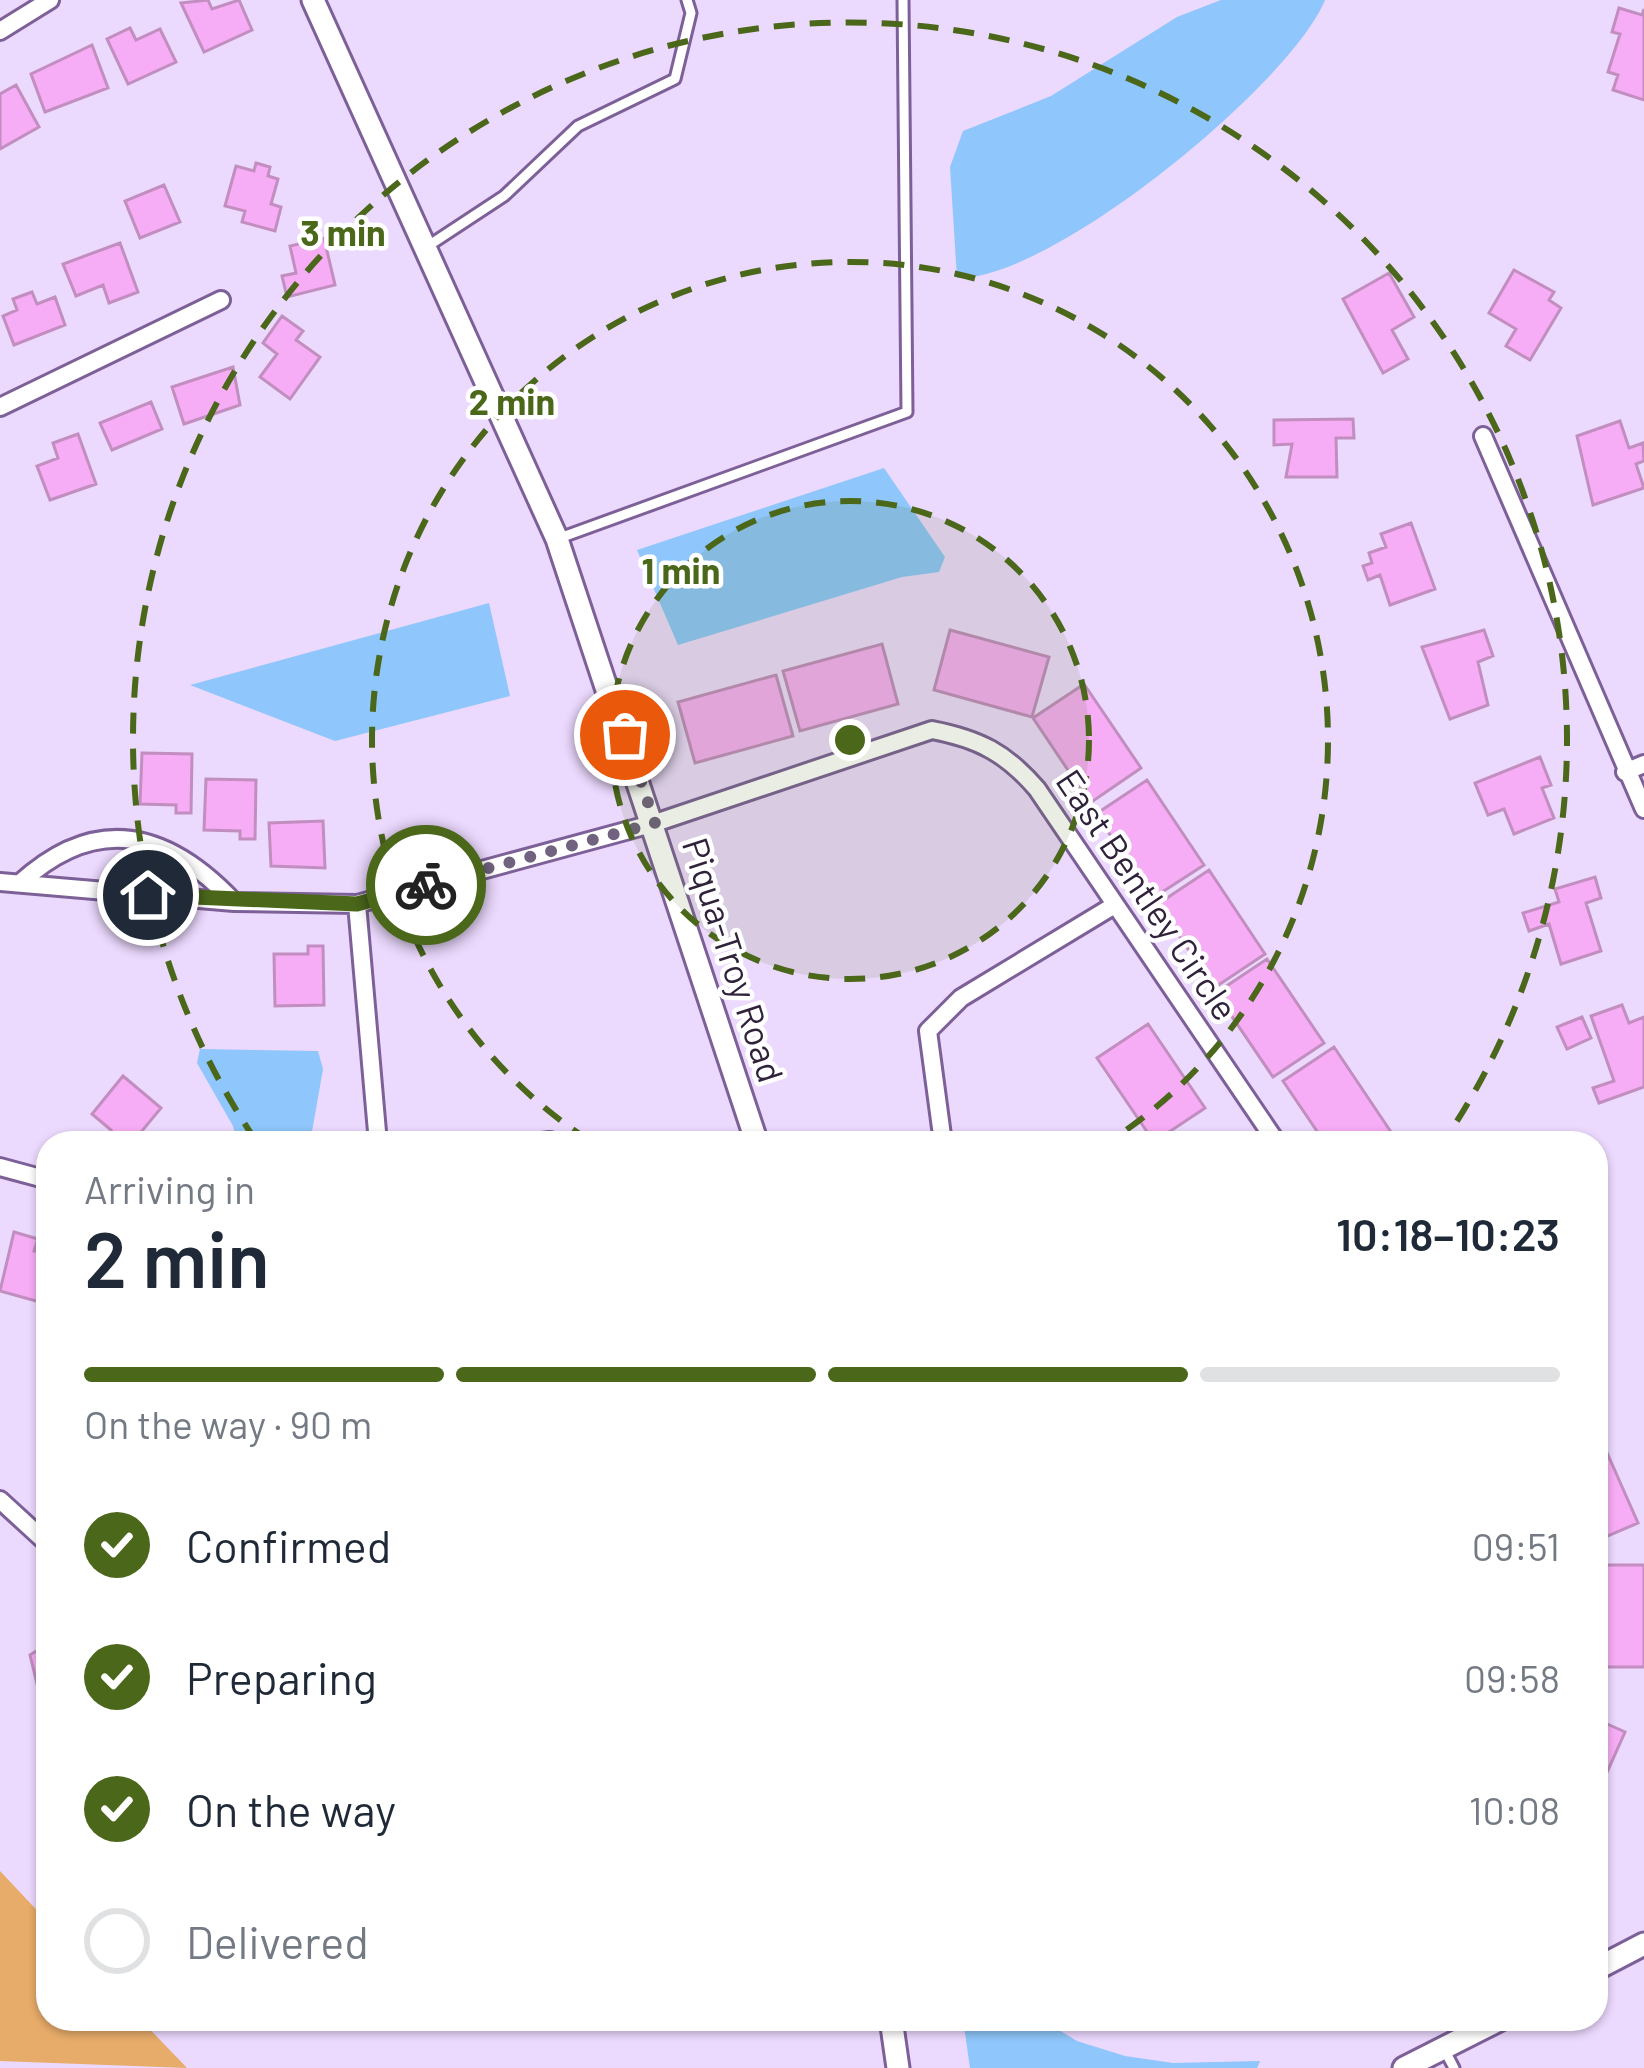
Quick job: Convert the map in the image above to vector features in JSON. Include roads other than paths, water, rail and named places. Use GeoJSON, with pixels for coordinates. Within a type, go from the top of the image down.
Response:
{"type":"FeatureCollection","features":[{"type":"Feature","properties":{"kind":"street","name":"Piqua-Troy Road"},"geometry":{"type":"LineString","coordinates":[[313,0],[557,539],[655,823],[753,1131]]}},
{"type":"Feature","properties":{"kind":"street"},"geometry":{"type":"LineString","coordinates":[[0,31],[47,1]]}},
{"type":"Feature","properties":{"kind":"street"},"geometry":{"type":"LineString","coordinates":[[0,407],[221,300]]}},
{"type":"Feature","properties":{"kind":"street"},"geometry":{"type":"LineString","coordinates":[[1483,436],[1644,809]]}},
{"type":"Feature","properties":{"kind":"street","name":"East Bentley Circle"},"geometry":{"type":"LineString","coordinates":[[0,882],[234,902],[357,904],[655,823],[932,730],[969,737],[1010,757],[1037,789],[1269,1131]]}},
{"type":"Feature","properties":{"kind":"street"},"geometry":{"type":"LineString","coordinates":[[1625,772],[1644,764]]}},
{"type":"Feature","properties":{"kind":"street"},"geometry":{"type":"LineString","coordinates":[[20,883],[76,845],[110,838],[153,843],[189,858],[234,902]]}},
{"type":"Feature","properties":{"kind":"street"},"geometry":{"type":"LineString","coordinates":[[357,904],[377,1131]]}},
{"type":"Feature","properties":{"kind":"street"},"geometry":{"type":"LineString","coordinates":[[941,1131],[928,1031],[961,998],[1113,906]]}},
{"type":"Feature","properties":{"kind":"street"},"geometry":{"type":"LineString","coordinates":[[0,1167],[36,1177]]}},
{"type":"Feature","properties":{"kind":"street"},"geometry":{"type":"LineString","coordinates":[[0,1500],[36,1533]]}},
{"type":"Feature","properties":{"kind":"street"},"geometry":{"type":"LineString","coordinates":[[1608,1963],[1644,1944]]}},
{"type":"Feature","properties":{"kind":"street"},"geometry":{"type":"LineString","coordinates":[[893,2031],[898,2068]]}},
{"type":"Feature","properties":{"kind":"street"},"geometry":{"type":"LineString","coordinates":[[1404,2068],[1449,2059],[1486,2031]]}},
{"type":"Feature","properties":{"kind":"lane"},"geometry":{"type":"LineString","coordinates":[[425,248],[504,196],[578,126],[675,79],[691,14],[687,0]]}},
{"type":"Feature","properties":{"kind":"lane"},"geometry":{"type":"LineString","coordinates":[[557,539],[907,412],[903,0]]}},
{"type":"Feature","properties":{"kind":"water"},"geometry":{"type":"Polygon","coordinates":[[[1221,0],[1325,0],[1303,36],[1266,79],[1164,172],[1049,248],[998,270],[957,278],[950,167],[963,131],[1051,96],[1177,17],[1221,0]]]}},
{"type":"Feature","properties":{"kind":"water"},"geometry":{"type":"Polygon","coordinates":[[[884,468],[945,557],[939,572],[902,577],[678,645],[637,550],[884,468]]]}},
{"type":"Feature","properties":{"kind":"water"},"geometry":{"type":"Polygon","coordinates":[[[489,603],[510,696],[335,741],[190,685],[489,603]]]}},
{"type":"Feature","properties":{"kind":"water"},"geometry":{"type":"Polygon","coordinates":[[[200,1049],[318,1051],[323,1069],[312,1131],[234,1131],[197,1063],[200,1049]]]}},
{"type":"Feature","properties":{"kind":"water"},"geometry":{"type":"Polygon","coordinates":[[[965,2031],[1061,2031],[1125,2056],[1173,2063],[1260,2061],[1257,2068],[970,2068],[965,2031]]]}}]}
